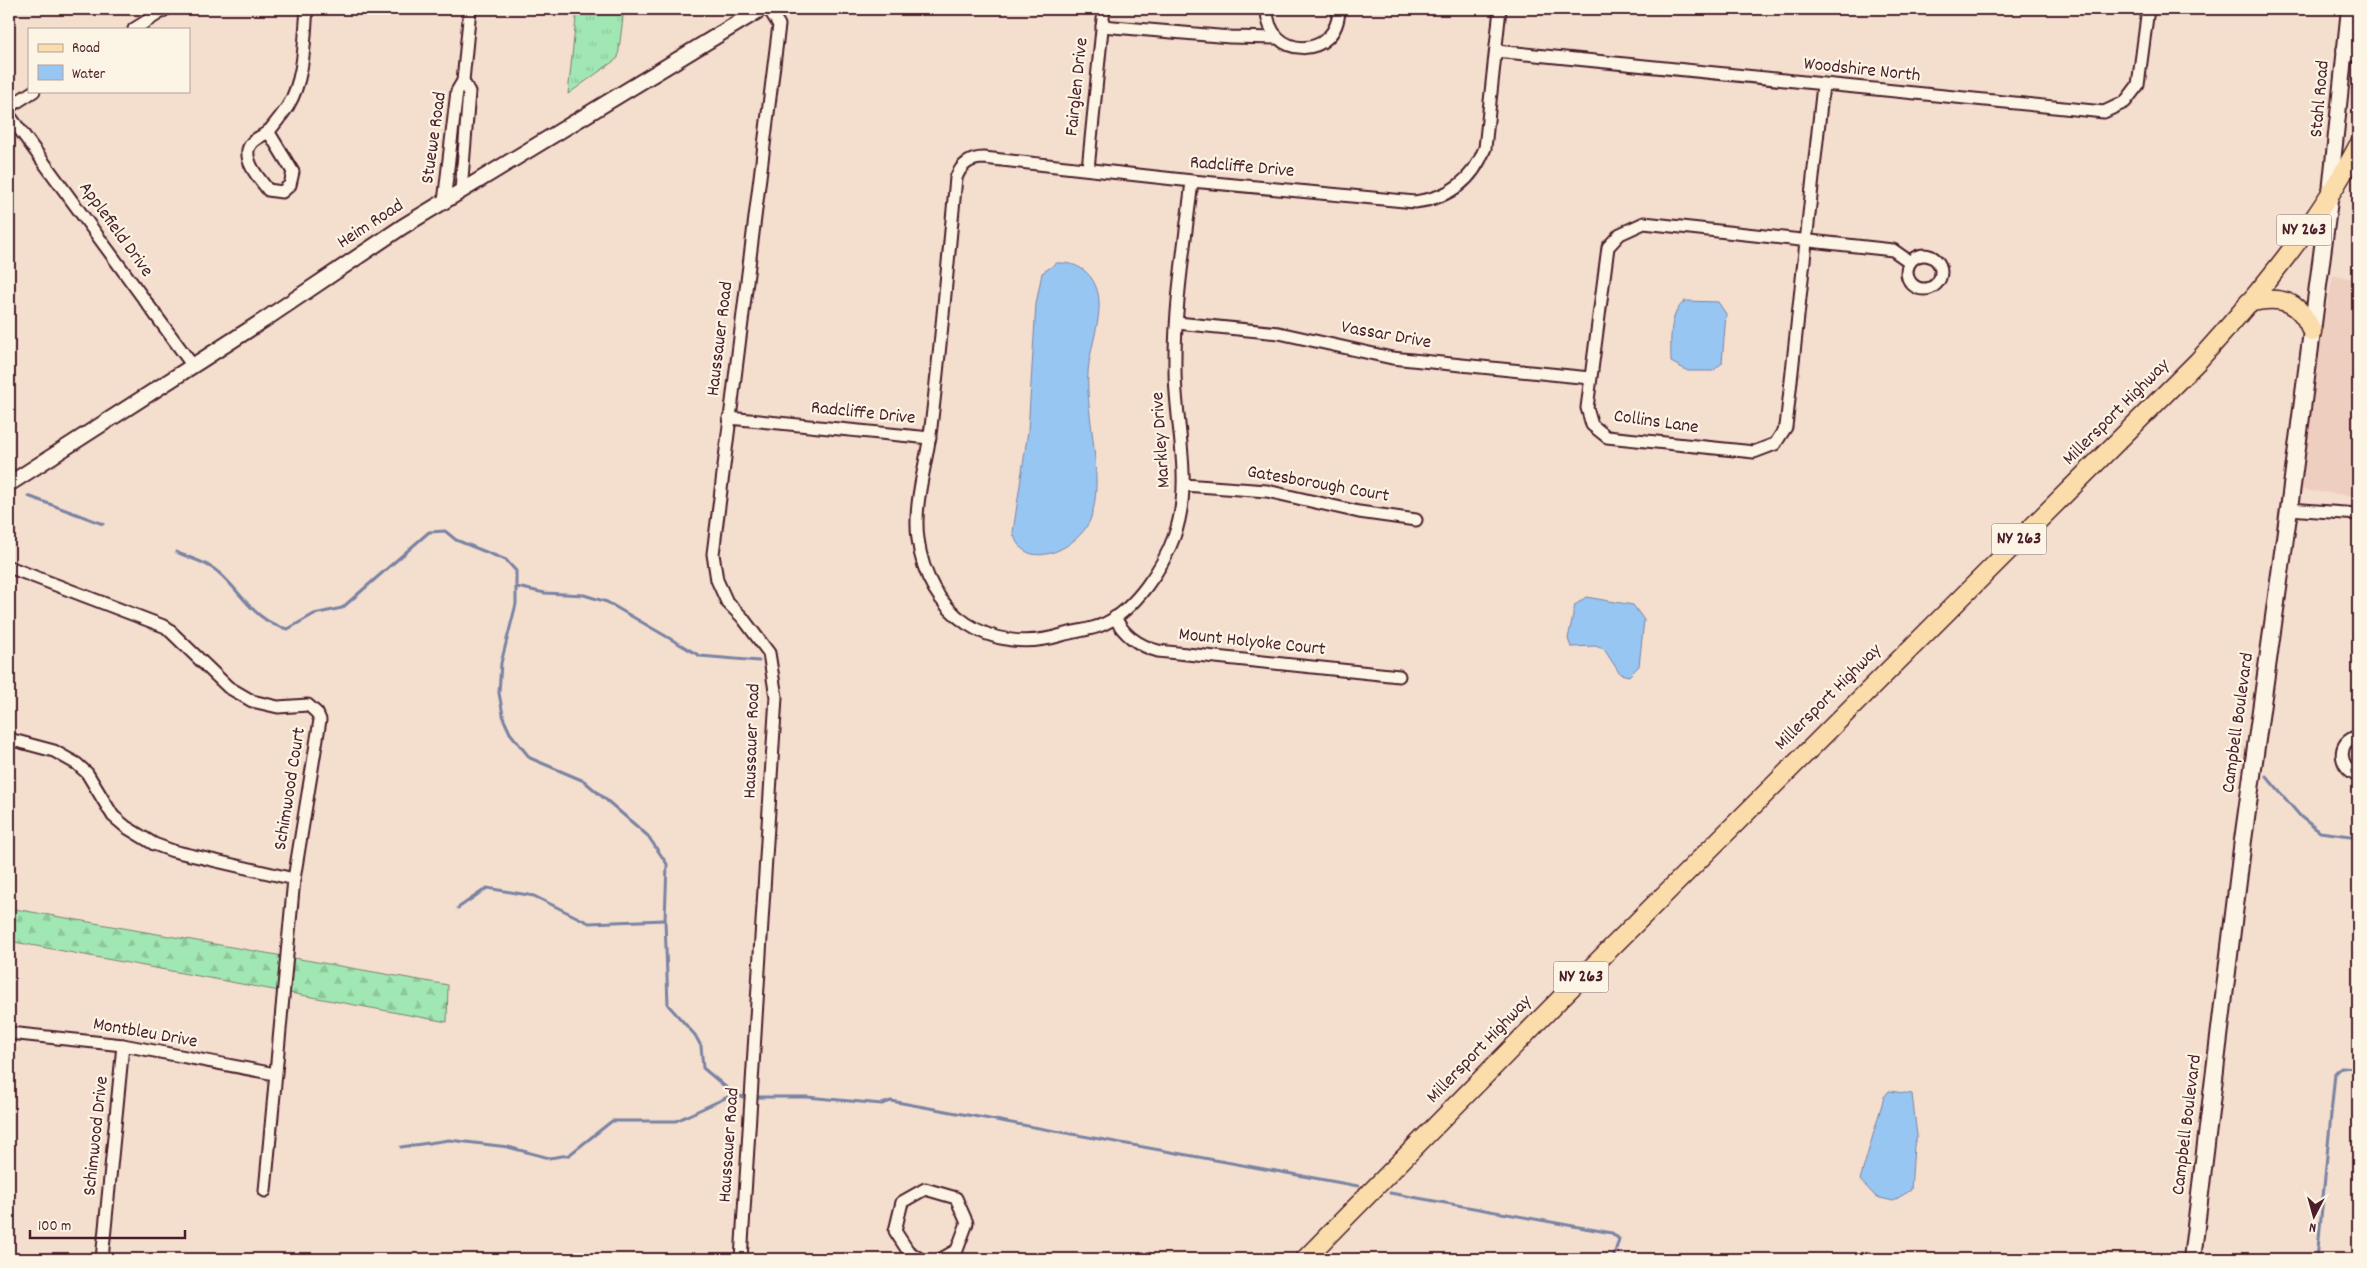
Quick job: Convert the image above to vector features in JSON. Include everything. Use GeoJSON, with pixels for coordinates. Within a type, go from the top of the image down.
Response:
{"type":"FeatureCollection","features":[{"type":"Feature","properties":{"kind":"main road","name":"Millersport Highway"},"geometry":{"type":"LineString","coordinates":[[1305,1259],[1560,998],[2198,361],[2278,266],[2330,193],[2358,146]]}},
{"type":"Feature","properties":{"kind":"main road","name":"Campbell Boulevard"},"geometry":{"type":"LineString","coordinates":[[2192,1259],[2244,831],[2290,509],[2330,193]]}},
{"type":"Feature","properties":{"kind":"main road"},"geometry":{"type":"LineString","coordinates":[[2248,303],[2271,299],[2290,304],[2307,319],[2312,332]]}},
{"type":"Feature","properties":{"kind":"street"},"geometry":{"type":"LineString","coordinates":[[136,28],[166,9]]}},
{"type":"Feature","properties":{"kind":"street"},"geometry":{"type":"LineString","coordinates":[[268,131],[293,172],[290,185],[282,192],[268,190],[250,164],[248,155],[252,142],[268,131],[289,105],[294,93],[301,64],[307,9]]}},
{"type":"Feature","properties":{"kind":"street","name":"Stuewe Road"},"geometry":{"type":"LineString","coordinates":[[444,202],[457,90],[463,81],[470,9]]}},
{"type":"Feature","properties":{"kind":"street","name":"Heim Road"},"geometry":{"type":"LineString","coordinates":[[9,484],[193,366],[357,256],[460,191],[761,9]]}},
{"type":"Feature","properties":{"kind":"street","name":"Haussauer Road"},"geometry":{"type":"LineString","coordinates":[[740,1259],[776,697],[769,653],[742,617],[727,602],[717,580],[713,554],[779,26],[769,9]]}},
{"type":"Feature","properties":{"kind":"street","name":"Fairglen Drive"},"geometry":{"type":"LineString","coordinates":[[1088,170],[1104,9]]}},
{"type":"Feature","properties":{"kind":"street"},"geometry":{"type":"LineString","coordinates":[[1267,9],[1270,29],[1288,45],[1300,48],[1312,47],[1324,42],[1338,22],[1339,9]]}},
{"type":"Feature","properties":{"kind":"street","name":"Radcliffe Drive"},"geometry":{"type":"LineString","coordinates":[[729,418],[930,438],[956,178],[958,165],[972,160],[984,158],[1192,181],[1415,202],[1428,200],[1454,190],[1466,180],[1480,160],[1487,135],[1500,9]]}},
{"type":"Feature","properties":{"kind":"street","name":"Woodshire North"},"geometry":{"type":"LineString","coordinates":[[1496,52],[2104,112],[2125,102],[2138,85],[2148,9]]}},
{"type":"Feature","properties":{"kind":"street","name":"Stahl Road"},"geometry":{"type":"LineString","coordinates":[[2330,193],[2349,9]]}},
{"type":"Feature","properties":{"kind":"street"},"geometry":{"type":"LineString","coordinates":[[1102,26],[1230,37],[1278,38]]}},
{"type":"Feature","properties":{"kind":"street"},"geometry":{"type":"LineString","coordinates":[[2344,50],[2358,55]]}},
{"type":"Feature","properties":{"kind":"street","name":"Stuewe Road"},"geometry":{"type":"LineString","coordinates":[[460,191],[469,92],[463,81]]}},
{"type":"Feature","properties":{"kind":"street","name":"Collins Lane"},"geometry":{"type":"LineString","coordinates":[[1807,240],[1644,223],[1620,234],[1608,247],[1587,408],[1592,424],[1607,437],[1754,452],[1775,444],[1786,427],[1807,240],[1823,85]]}},
{"type":"Feature","properties":{"kind":"street"},"geometry":{"type":"LineString","coordinates":[[9,107],[32,92]]}},
{"type":"Feature","properties":{"kind":"street","name":"Applefield Drive"},"geometry":{"type":"LineString","coordinates":[[9,115],[193,366]]}},
{"type":"Feature","properties":{"kind":"street","name":"Markley Drive"},"geometry":{"type":"LineString","coordinates":[[930,438],[918,500],[918,539],[925,568],[933,584],[953,612],[966,623],[993,638],[1025,642],[1043,641],[1104,625],[1143,590],[1166,557],[1179,519],[1184,485],[1175,371],[1177,323],[1192,181]]}},
{"type":"Feature","properties":{"kind":"street"},"geometry":{"type":"LineString","coordinates":[[1807,240],[1893,250],[1910,262]]}},
{"type":"Feature","properties":{"kind":"street","name":"Vassar Drive"},"geometry":{"type":"LineString","coordinates":[[1177,323],[1279,333],[1392,358],[1590,378]]}},
{"type":"Feature","properties":{"kind":"street","name":"Gatesborough Court"},"geometry":{"type":"LineString","coordinates":[[1184,485],[1267,491],[1359,512],[1416,520]]}},
{"type":"Feature","properties":{"kind":"street"},"geometry":{"type":"LineString","coordinates":[[2290,509],[2358,514]]}},
{"type":"Feature","properties":{"kind":"street","name":"Schimwood Court"},"geometry":{"type":"LineString","coordinates":[[9,567],[166,627],[228,687],[245,698],[265,705],[284,707],[303,704],[313,708],[320,720],[294,879],[265,1191]]}},
{"type":"Feature","properties":{"kind":"street","name":"Mount Holyoke Court"},"geometry":{"type":"LineString","coordinates":[[1115,617],[1120,628],[1139,644],[1158,651],[1400,676]]}},
{"type":"Feature","properties":{"kind":"street"},"geometry":{"type":"LineString","coordinates":[[2358,736],[2348,741],[2342,757],[2344,765],[2349,771],[2358,775]]}},
{"type":"Feature","properties":{"kind":"street"},"geometry":{"type":"LineString","coordinates":[[9,739],[54,751],[77,764],[87,773],[113,816],[126,827],[154,844],[173,851],[294,879]]}},
{"type":"Feature","properties":{"kind":"street","name":"Montbleu Drive"},"geometry":{"type":"LineString","coordinates":[[9,1033],[123,1045],[275,1074]]}},
{"type":"Feature","properties":{"kind":"street","name":"Schimwood Drive"},"geometry":{"type":"LineString","coordinates":[[102,1259],[123,1045]]}},
{"type":"Feature","properties":{"kind":"street"},"geometry":{"type":"LineString","coordinates":[[920,1259],[908,1251],[895,1231],[902,1202],[925,1190],[956,1198],[967,1224],[957,1250],[941,1259]]}},
{"type":"Feature","properties":{"kind":"shaded area"},"geometry":{"type":"Polygon","coordinates":[[[2333,276],[2358,279],[2358,496],[2302,490],[2321,334],[2333,276]]]}},
{"type":"Feature","properties":{"kind":"green space"},"geometry":{"type":"Polygon","coordinates":[[[577,9],[624,9],[618,58],[568,94],[577,9]]]}},
{"type":"Feature","properties":{"kind":"green space"},"geometry":{"type":"Polygon","coordinates":[[[9,908],[448,985],[447,1022],[9,941],[9,908]]]}},
{"type":"Feature","properties":{"kind":"water"},"geometry":{"type":"Polygon","coordinates":[[[1057,263],[1075,265],[1085,271],[1093,281],[1099,297],[1098,318],[1088,373],[1096,486],[1090,520],[1084,531],[1063,548],[1039,555],[1028,552],[1019,545],[1013,532],[1028,431],[1036,304],[1042,273],[1057,263]]]}},
{"type":"Feature","properties":{"kind":"water"},"geometry":{"type":"Polygon","coordinates":[[[1685,301],[1718,302],[1726,314],[1722,363],[1713,371],[1688,371],[1671,362],[1673,321],[1676,313],[1685,301]]]}},
{"type":"Feature","properties":{"kind":"water"},"geometry":{"type":"Polygon","coordinates":[[[1586,597],[1633,605],[1644,620],[1639,666],[1629,676],[1620,674],[1604,649],[1595,646],[1571,647],[1568,639],[1575,605],[1586,597]]]}},
{"type":"Feature","properties":{"kind":"water"},"geometry":{"type":"Polygon","coordinates":[[[1889,1091],[1912,1094],[1917,1136],[1914,1146],[1911,1190],[1893,1201],[1876,1197],[1860,1180],[1884,1097],[1889,1091]]]}},
{"type":"Feature","properties":{"kind":"waterway"},"geometry":{"type":"LineString","coordinates":[[28,496],[103,524]]}},
{"type":"Feature","properties":{"kind":"waterway"},"geometry":{"type":"LineString","coordinates":[[176,552],[214,569],[227,580],[257,613],[266,620],[288,629],[314,614],[342,608],[429,532],[445,531],[456,540],[506,560],[516,571],[516,604],[501,663],[499,693],[504,720],[510,733],[530,758],[584,781],[648,836],[667,864],[665,920],[668,1005],[695,1035],[701,1046],[703,1068],[734,1094],[743,1097],[807,1097],[882,1104],[891,1101],[1358,1186]]}},
{"type":"Feature","properties":{"kind":"waterway"},"geometry":{"type":"LineString","coordinates":[[517,587],[545,593],[584,595],[607,602],[700,656],[759,661]]}},
{"type":"Feature","properties":{"kind":"waterway"},"geometry":{"type":"LineString","coordinates":[[2266,776],[2301,817],[2320,832],[2358,837]]}},
{"type":"Feature","properties":{"kind":"waterway"},"geometry":{"type":"LineString","coordinates":[[458,908],[487,888],[534,896],[589,923],[665,920]]}},
{"type":"Feature","properties":{"kind":"waterway"},"geometry":{"type":"LineString","coordinates":[[2317,1259],[2335,1073],[2341,1067],[2358,1068]]}},
{"type":"Feature","properties":{"kind":"waterway"},"geometry":{"type":"LineString","coordinates":[[401,1147],[449,1140],[508,1147],[549,1158],[569,1155],[612,1121],[676,1121],[734,1094]]}},
{"type":"Feature","properties":{"kind":"waterway"},"geometry":{"type":"LineString","coordinates":[[1390,1193],[1612,1233],[1619,1239],[1613,1259]]}}]}
